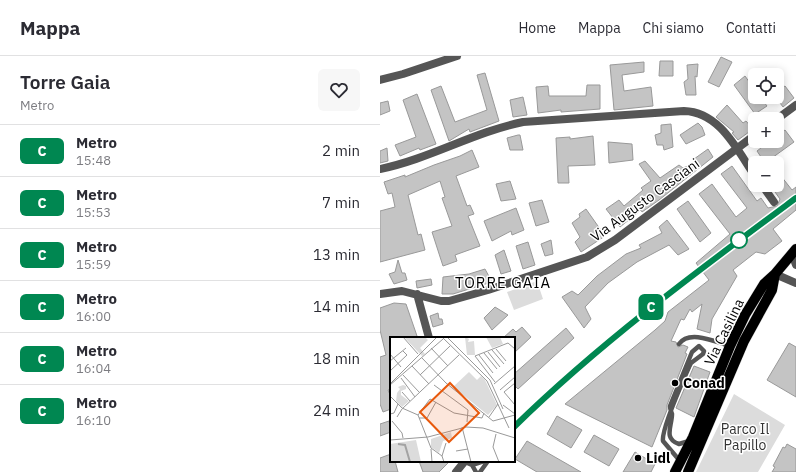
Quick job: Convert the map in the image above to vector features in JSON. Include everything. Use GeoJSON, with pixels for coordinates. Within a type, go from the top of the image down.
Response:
{"type":"FeatureCollection","features":[{"type":"Feature","properties":{"kind":"main road","name":"Via Casilina"},"geometry":{"type":"LineString","coordinates":[[675,472],[691,441],[730,346],[756,296],[768,279],[775,274],[794,251]]}},
{"type":"Feature","properties":{"kind":"main road","name":"Via Casilina"},"geometry":{"type":"LineString","coordinates":[[688,472],[744,342],[772,290],[775,274]]}},
{"type":"Feature","properties":{"kind":"street"},"geometry":{"type":"LineString","coordinates":[[380,80],[411,72],[457,56]]}},
{"type":"Feature","properties":{"kind":"street"},"geometry":{"type":"LineString","coordinates":[[784,114],[796,105]]}},
{"type":"Feature","properties":{"kind":"street"},"geometry":{"type":"LineString","coordinates":[[380,169],[398,165],[501,127],[523,122],[671,111],[691,111],[712,120],[748,166]]}},
{"type":"Feature","properties":{"kind":"street","name":"Via Augusto Casciani"},"geometry":{"type":"LineString","coordinates":[[380,294],[402,291],[441,301],[449,301],[488,290],[587,257],[616,240],[748,140]]}},
{"type":"Feature","properties":{"kind":"street"},"geometry":{"type":"LineString","coordinates":[[767,192],[774,202]]}},
{"type":"Feature","properties":{"kind":"street"},"geometry":{"type":"LineString","coordinates":[[794,251],[796,265]]}},
{"type":"Feature","properties":{"kind":"street"},"geometry":{"type":"LineString","coordinates":[[775,274],[796,284]]}},
{"type":"Feature","properties":{"kind":"street"},"geometry":{"type":"LineString","coordinates":[[417,294],[429,337]]}},
{"type":"Feature","properties":{"kind":"street"},"geometry":{"type":"LineString","coordinates":[[456,472],[467,462]]}},
{"type":"Feature","properties":{"kind":"lane"},"geometry":{"type":"LineString","coordinates":[[679,344],[686,338],[693,336],[730,346]]}},
{"type":"Feature","properties":{"kind":"lane"},"geometry":{"type":"LineString","coordinates":[[680,462],[663,441],[662,437],[672,412],[691,363],[703,354],[704,351],[699,346],[692,352],[670,406],[672,412],[668,432],[670,437],[679,444],[691,441]]}},
{"type":"Feature","properties":{"kind":"lane"},"geometry":{"type":"LineString","coordinates":[[467,462],[476,472]]}},
{"type":"Feature","properties":{"kind":"lane"},"geometry":{"type":"LineString","coordinates":[[480,472],[487,462]]}},
{"type":"Feature","properties":{"kind":"green space"},"geometry":{"type":"Polygon","coordinates":[[[537,281],[543,299],[514,310],[507,292],[537,281]]]}},
{"type":"Feature","properties":{"kind":"green space","name":"Parco Il Papillo"},"geometry":{"type":"Polygon","coordinates":[[[734,394],[785,425],[758,472],[696,472],[734,394]]]}},
{"type":"Feature","properties":{"kind":"building"},"geometry":{"type":"Polygon","coordinates":[[[721,57],[732,62],[719,87],[708,82],[721,57]]]}},
{"type":"Feature","properties":{"kind":"building"},"geometry":{"type":"Polygon","coordinates":[[[660,61],[673,61],[673,76],[659,76],[660,61]]]}},
{"type":"Feature","properties":{"kind":"building"},"geometry":{"type":"Polygon","coordinates":[[[644,62],[644,72],[622,75],[624,91],[651,87],[653,106],[614,110],[610,65],[644,62]]]}},
{"type":"Feature","properties":{"kind":"building"},"geometry":{"type":"Polygon","coordinates":[[[698,64],[697,77],[695,76],[696,95],[686,95],[684,82],[688,79],[687,65],[698,64]]]}},
{"type":"Feature","properties":{"kind":"building"},"geometry":{"type":"Polygon","coordinates":[[[485,73],[499,121],[470,132],[469,129],[449,141],[431,90],[441,86],[455,122],[487,110],[477,75],[485,73]]]}},
{"type":"Feature","properties":{"kind":"building"},"geometry":{"type":"Polygon","coordinates":[[[745,76],[748,80],[748,104],[765,104],[767,106],[758,112],[754,112],[734,85],[745,76]]]}},
{"type":"Feature","properties":{"kind":"building"},"geometry":{"type":"Polygon","coordinates":[[[587,85],[600,85],[600,109],[561,112],[561,110],[538,113],[536,87],[548,86],[549,96],[586,96],[587,85]]]}},
{"type":"Feature","properties":{"kind":"building"},"geometry":{"type":"Polygon","coordinates":[[[784,87],[794,98],[783,107],[781,104],[784,104],[784,87]]]}},
{"type":"Feature","properties":{"kind":"building"},"geometry":{"type":"Polygon","coordinates":[[[417,94],[436,144],[420,150],[419,148],[400,156],[395,145],[416,137],[403,100],[417,94]]]}},
{"type":"Feature","properties":{"kind":"building"},"geometry":{"type":"Polygon","coordinates":[[[523,97],[527,115],[513,117],[510,100],[523,97]]]}},
{"type":"Feature","properties":{"kind":"building"},"geometry":{"type":"Polygon","coordinates":[[[388,101],[390,111],[380,115],[380,103],[388,101]]]}},
{"type":"Feature","properties":{"kind":"building"},"geometry":{"type":"Polygon","coordinates":[[[727,105],[743,123],[746,121],[748,123],[748,133],[738,140],[732,133],[734,132],[716,117],[727,105]]]}},
{"type":"Feature","properties":{"kind":"building"},"geometry":{"type":"Polygon","coordinates":[[[698,123],[702,127],[705,135],[686,144],[680,135],[698,123]]]}},
{"type":"Feature","properties":{"kind":"building"},"geometry":{"type":"Polygon","coordinates":[[[671,124],[673,147],[664,150],[663,145],[657,145],[655,135],[661,133],[661,125],[671,124]]]}},
{"type":"Feature","properties":{"kind":"building"},"geometry":{"type":"Polygon","coordinates":[[[785,130],[794,142],[775,156],[760,156],[757,151],[761,148],[784,148],[785,130]]]}},
{"type":"Feature","properties":{"kind":"building"},"geometry":{"type":"Polygon","coordinates":[[[520,135],[523,150],[510,150],[507,138],[520,135]]]}},
{"type":"Feature","properties":{"kind":"building"},"geometry":{"type":"Polygon","coordinates":[[[593,136],[595,165],[568,166],[569,183],[558,183],[556,138],[570,137],[570,139],[593,136]]]}},
{"type":"Feature","properties":{"kind":"building"},"geometry":{"type":"Polygon","coordinates":[[[608,142],[632,144],[633,160],[609,163],[608,142]]]}},
{"type":"Feature","properties":{"kind":"building"},"geometry":{"type":"Polygon","coordinates":[[[387,148],[388,161],[380,163],[380,151],[387,148]]]}},
{"type":"Feature","properties":{"kind":"building"},"geometry":{"type":"Polygon","coordinates":[[[708,149],[713,157],[659,200],[642,212],[641,210],[620,227],[606,209],[619,200],[624,206],[643,190],[641,188],[651,181],[639,164],[645,161],[660,178],[679,165],[683,168],[697,162],[694,159],[708,149]]]}},
{"type":"Feature","properties":{"kind":"building"},"geometry":{"type":"Polygon","coordinates":[[[472,150],[479,167],[456,176],[467,206],[470,205],[474,214],[468,216],[480,246],[455,255],[457,261],[443,266],[432,232],[452,226],[442,198],[445,197],[440,181],[408,195],[418,235],[421,234],[425,250],[380,262],[380,211],[395,207],[392,193],[388,194],[384,182],[405,175],[405,177],[472,150]]]}},
{"type":"Feature","properties":{"kind":"building"},"geometry":{"type":"Polygon","coordinates":[[[732,166],[748,188],[748,192],[751,192],[757,201],[761,198],[768,208],[777,206],[780,199],[775,192],[784,192],[784,180],[792,190],[796,187],[796,210],[773,229],[782,241],[765,254],[756,252],[733,270],[737,276],[712,319],[710,333],[697,329],[702,304],[692,312],[690,309],[684,320],[681,319],[671,341],[676,342],[678,347],[683,345],[688,347],[685,353],[687,354],[652,447],[565,404],[655,330],[665,321],[668,312],[709,280],[696,263],[730,234],[699,194],[712,184],[736,217],[747,208],[721,174],[732,166]]]}},
{"type":"Feature","properties":{"kind":"building"},"geometry":{"type":"Polygon","coordinates":[[[510,181],[516,199],[501,201],[496,184],[510,181]]]}},
{"type":"Feature","properties":{"kind":"building"},"geometry":{"type":"Polygon","coordinates":[[[542,200],[549,222],[536,226],[529,203],[542,200]]]}},
{"type":"Feature","properties":{"kind":"building"},"geometry":{"type":"Polygon","coordinates":[[[688,201],[711,233],[700,242],[677,209],[688,201]]]}},
{"type":"Feature","properties":{"kind":"building"},"geometry":{"type":"Polygon","coordinates":[[[516,208],[524,230],[512,235],[511,231],[492,241],[484,221],[516,208]]]}},
{"type":"Feature","properties":{"kind":"building"},"geometry":{"type":"Polygon","coordinates":[[[586,209],[605,236],[581,252],[575,242],[580,237],[572,223],[580,217],[579,214],[586,209]]]}},
{"type":"Feature","properties":{"kind":"building"},"geometry":{"type":"Polygon","coordinates":[[[667,220],[689,249],[678,255],[669,245],[637,262],[608,283],[585,307],[591,319],[584,328],[562,297],[572,291],[578,295],[597,276],[626,254],[641,248],[639,245],[662,233],[659,227],[667,220]]]}},
{"type":"Feature","properties":{"kind":"building"},"geometry":{"type":"Polygon","coordinates":[[[551,240],[553,254],[545,256],[541,244],[551,240]]]}},
{"type":"Feature","properties":{"kind":"building"},"geometry":{"type":"Polygon","coordinates":[[[528,242],[535,265],[523,269],[516,246],[528,242]]]}},
{"type":"Feature","properties":{"kind":"building"},"geometry":{"type":"Polygon","coordinates":[[[504,250],[511,271],[501,274],[495,255],[504,250]]]}},
{"type":"Feature","properties":{"kind":"building"},"geometry":{"type":"Polygon","coordinates":[[[398,260],[402,273],[405,273],[407,280],[394,284],[389,274],[395,272],[398,260]]]}},
{"type":"Feature","properties":{"kind":"building"},"geometry":{"type":"Polygon","coordinates":[[[485,269],[492,282],[453,294],[442,294],[443,277],[469,274],[485,269]]]}},
{"type":"Feature","properties":{"kind":"building"},"geometry":{"type":"Polygon","coordinates":[[[431,279],[432,285],[417,288],[416,281],[431,279]]]}},
{"type":"Feature","properties":{"kind":"building"},"geometry":{"type":"Polygon","coordinates":[[[394,303],[406,304],[417,336],[390,337],[390,389],[388,390],[390,395],[390,409],[383,412],[380,404],[380,357],[386,355],[380,330],[380,308],[394,303]]]}},
{"type":"Feature","properties":{"kind":"building"},"geometry":{"type":"Polygon","coordinates":[[[495,307],[508,315],[492,330],[484,318],[495,307]]]}},
{"type":"Feature","properties":{"kind":"building"},"geometry":{"type":"Polygon","coordinates":[[[438,313],[439,319],[442,319],[443,324],[433,327],[430,316],[438,313]]]}},
{"type":"Feature","properties":{"kind":"building"},"geometry":{"type":"Polygon","coordinates":[[[522,327],[531,337],[515,352],[515,337],[504,337],[513,329],[516,332],[522,327]]]}},
{"type":"Feature","properties":{"kind":"building"},"geometry":{"type":"Polygon","coordinates":[[[566,328],[574,338],[518,389],[515,386],[515,373],[566,328]]]}},
{"type":"Feature","properties":{"kind":"building"},"geometry":{"type":"Polygon","coordinates":[[[789,343],[796,347],[796,397],[767,380],[789,343]]]}},
{"type":"Feature","properties":{"kind":"building"},"geometry":{"type":"Polygon","coordinates":[[[694,366],[710,372],[694,417],[676,408],[694,366]]]}},
{"type":"Feature","properties":{"kind":"building"},"geometry":{"type":"Polygon","coordinates":[[[557,416],[582,430],[571,448],[547,434],[557,416]]]}},
{"type":"Feature","properties":{"kind":"building"},"geometry":{"type":"Polygon","coordinates":[[[389,421],[390,432],[380,436],[380,424],[389,421]]]}},
{"type":"Feature","properties":{"kind":"building"},"geometry":{"type":"Polygon","coordinates":[[[594,435],[619,449],[609,466],[584,452],[594,435]]]}},
{"type":"Feature","properties":{"kind":"building"},"geometry":{"type":"Polygon","coordinates":[[[527,441],[581,472],[537,472],[515,459],[527,441]]]}},
{"type":"Feature","properties":{"kind":"building"},"geometry":{"type":"Polygon","coordinates":[[[787,444],[796,449],[796,472],[772,472],[775,467],[773,466],[783,447],[785,448],[787,444]]]}},
{"type":"Feature","properties":{"kind":"building","name":"Lidl"},"geometry":{"type":"Polygon","coordinates":[[[635,452],[655,464],[651,472],[623,472],[635,452]]]}},
{"type":"Feature","properties":{"kind":"building"},"geometry":{"type":"Polygon","coordinates":[[[390,454],[390,462],[395,462],[398,472],[380,472],[380,458],[390,454]]]}},
{"type":"Feature","properties":{"kind":"building"},"geometry":{"type":"Polygon","coordinates":[[[419,462],[449,462],[439,472],[423,472],[419,462]]]}},
{"type":"Feature","properties":{"kind":"railway"},"geometry":{"type":"LineString","coordinates":[[594,353],[699,270]]}},
{"type":"Feature","properties":{"kind":"metro line","name":"C"},"geometry":{"type":"LineString","coordinates":[[515,426],[547,394],[625,327],[796,198]]}},
{"type":"Feature","properties":{"kind":"place","name":"Conad"},"geometry":{"type":"Point","coordinates":[675,383]}},
{"type":"Feature","properties":{"kind":"place","name":"Lidl"},"geometry":{"type":"Point","coordinates":[638,458]}},
{"type":"Feature","properties":{"kind":"district","name":"TORRE GAIA"},"geometry":{"type":"Point","coordinates":[503,283]}}]}
